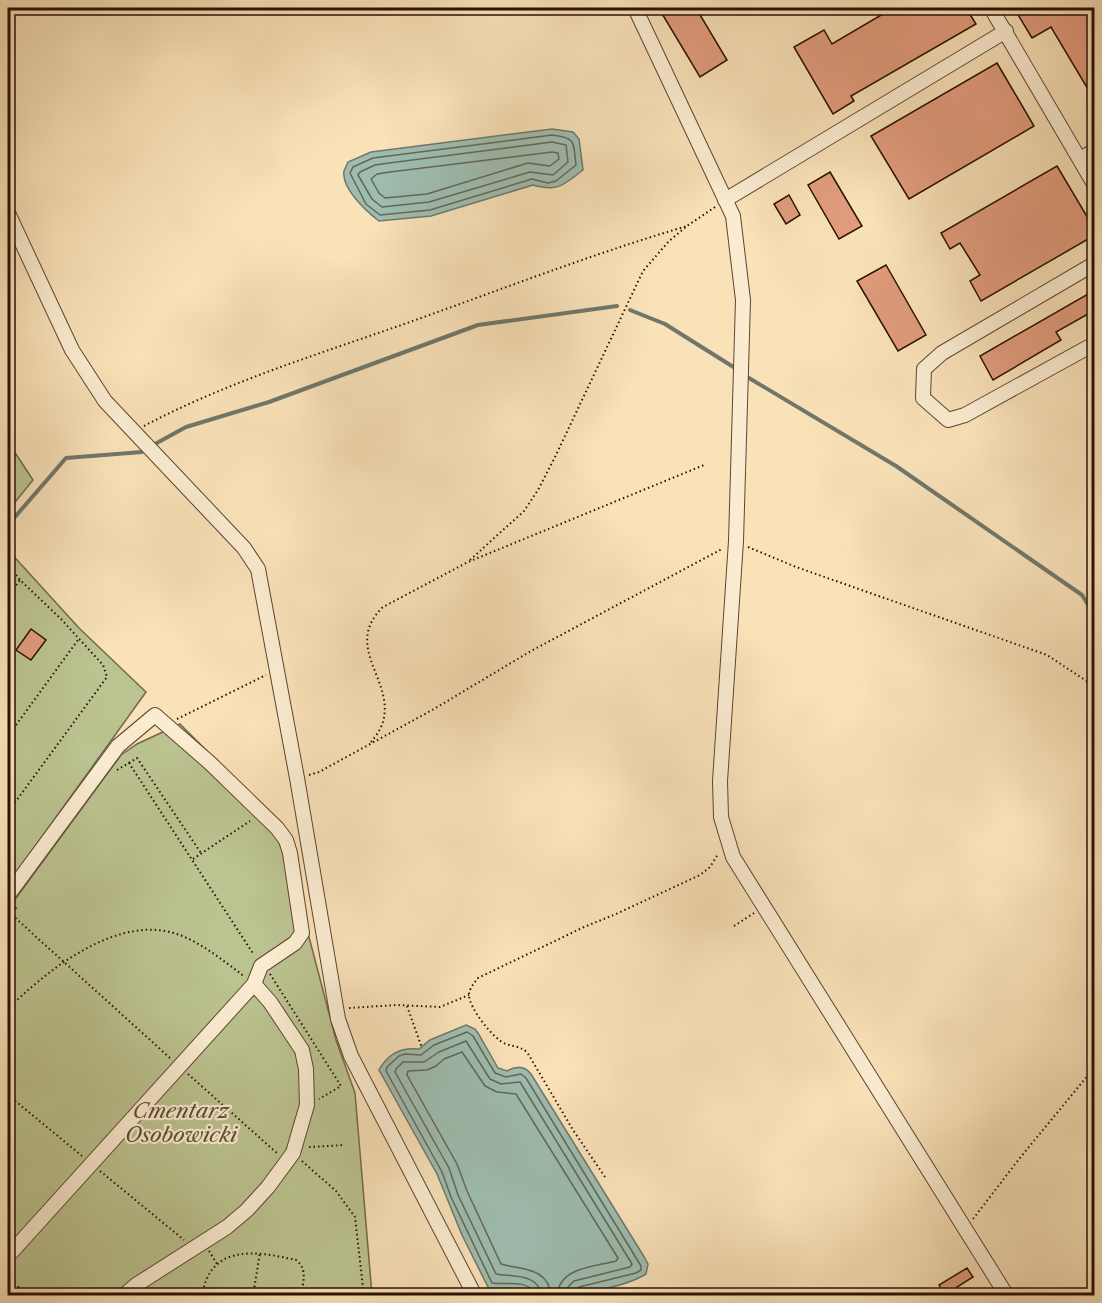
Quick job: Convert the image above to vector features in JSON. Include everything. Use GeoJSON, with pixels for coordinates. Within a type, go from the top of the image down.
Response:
{"type":"FeatureCollection","features":[{"type":"Feature","properties":{"kind":"lane"},"geometry":{"type":"LineString","coordinates":[[635,8],[733,216],[743,300],[736,541],[720,781],[721,818],[733,857],[1007,1296]]}},
{"type":"Feature","properties":{"kind":"lane"},"geometry":{"type":"LineString","coordinates":[[991,8],[1095,184]]}},
{"type":"Feature","properties":{"kind":"lane"},"geometry":{"type":"LineString","coordinates":[[725,200],[1006,31]]}},
{"type":"Feature","properties":{"kind":"lane"},"geometry":{"type":"LineString","coordinates":[[1080,159],[1095,151]]}},
{"type":"Feature","properties":{"kind":"lane"},"geometry":{"type":"LineString","coordinates":[[8,213],[72,350],[105,400],[244,548],[258,569],[337,1008],[351,1056],[475,1296]]}},
{"type":"Feature","properties":{"kind":"lane"},"geometry":{"type":"LineString","coordinates":[[1095,264],[942,353],[924,369],[923,398],[948,420],[965,415],[1095,344]]}},
{"type":"Feature","properties":{"kind":"lane"},"geometry":{"type":"LineString","coordinates":[[8,1256],[254,984],[261,966],[295,943],[302,933],[286,840],[277,828],[210,763],[155,715],[118,746],[13,900]]}},
{"type":"Feature","properties":{"kind":"lane"},"geometry":{"type":"LineString","coordinates":[[123,1296],[135,1285],[226,1227],[254,1202],[290,1157],[307,1105],[306,1069],[302,1050],[270,1002],[254,984]]}},
{"type":"Feature","properties":{"kind":"path"},"geometry":{"type":"LineString","coordinates":[[468,562],[524,511],[538,490],[644,271],[654,257],[687,226],[725,200]]}},
{"type":"Feature","properties":{"kind":"path"},"geometry":{"type":"LineString","coordinates":[[134,432],[179,408],[287,365],[565,266],[687,226]]}},
{"type":"Feature","properties":{"kind":"path"},"geometry":{"type":"LineString","coordinates":[[370,744],[383,721],[384,704],[367,648],[367,636],[374,616],[382,607],[468,562],[704,465]]}},
{"type":"Feature","properties":{"kind":"path"},"geometry":{"type":"LineString","coordinates":[[297,778],[319,772],[434,709],[531,651],[736,541],[796,567],[1047,656],[1095,686]]}},
{"type":"Feature","properties":{"kind":"path"},"geometry":{"type":"LineString","coordinates":[[8,564],[20,580],[61,619],[103,665],[107,677],[8,812]]}},
{"type":"Feature","properties":{"kind":"path"},"geometry":{"type":"LineString","coordinates":[[8,596],[20,580]]}},
{"type":"Feature","properties":{"kind":"path"},"geometry":{"type":"LineString","coordinates":[[8,736],[78,640]]}},
{"type":"Feature","properties":{"kind":"path"},"geometry":{"type":"LineString","coordinates":[[176,720],[277,670]]}},
{"type":"Feature","properties":{"kind":"path"},"geometry":{"type":"LineString","coordinates":[[116,771],[137,758],[201,854]]}},
{"type":"Feature","properties":{"kind":"path"},"geometry":{"type":"LineString","coordinates":[[129,763],[259,962]]}},
{"type":"Feature","properties":{"kind":"path"},"geometry":{"type":"LineString","coordinates":[[193,860],[261,813]]}},
{"type":"Feature","properties":{"kind":"path"},"geometry":{"type":"LineString","coordinates":[[605,1177],[573,1130],[527,1052],[518,1045],[505,1044],[479,1018],[469,995],[471,987],[478,978],[700,875],[710,867],[726,835]]}},
{"type":"Feature","properties":{"kind":"path"},"geometry":{"type":"LineString","coordinates":[[8,920],[13,900]]}},
{"type":"Feature","properties":{"kind":"path"},"geometry":{"type":"LineString","coordinates":[[734,926],[764,906]]}},
{"type":"Feature","properties":{"kind":"path"},"geometry":{"type":"LineString","coordinates":[[11,914],[179,1066],[290,1157],[336,1191],[355,1217],[364,1296]]}},
{"type":"Feature","properties":{"kind":"path"},"geometry":{"type":"LineString","coordinates":[[8,1009],[45,976],[88,948],[121,934],[147,929],[166,931],[194,942],[254,984]]}},
{"type":"Feature","properties":{"kind":"path"},"geometry":{"type":"LineString","coordinates":[[337,1008],[440,1007],[469,995]]}},
{"type":"Feature","properties":{"kind":"path"},"geometry":{"type":"LineString","coordinates":[[407,1006],[422,1048]]}},
{"type":"Feature","properties":{"kind":"path"},"geometry":{"type":"LineString","coordinates":[[965,1228],[1095,1068]]}},
{"type":"Feature","properties":{"kind":"path"},"geometry":{"type":"LineString","coordinates":[[290,1157],[315,1146],[344,1145]]}},
{"type":"Feature","properties":{"kind":"path"},"geometry":{"type":"LineString","coordinates":[[201,1296],[204,1281],[217,1264],[244,1252],[260,1252],[296,1260],[300,1263],[304,1271],[301,1296]]}},
{"type":"Feature","properties":{"kind":"path"},"geometry":{"type":"LineString","coordinates":[[253,1296],[260,1252]]}},
{"type":"Feature","properties":{"kind":"path"},"geometry":{"type":"LineString","coordinates":[[8,1277],[28,1296]]}},
{"type":"Feature","properties":{"kind":"path"},"geometry":{"type":"LineString","coordinates":[[520,1291],[520,1296]]}},
{"type":"Feature","properties":{"kind":"green space"},"geometry":{"type":"Polygon","coordinates":[[[8,442],[33,480],[8,511],[8,442]]]}},
{"type":"Feature","properties":{"kind":"green space"},"geometry":{"type":"Polygon","coordinates":[[[8,550],[79,628],[146,692],[8,884],[8,550]]]}},
{"type":"Feature","properties":{"kind":"green space","name":"Cmentarz Osobowicki"},"geometry":{"type":"Polygon","coordinates":[[[180,724],[289,833],[309,937],[336,1040],[355,1093],[372,1295],[8,1296],[8,909],[121,755],[137,744],[180,724]]]}},
{"type":"Feature","properties":{"kind":"water"},"geometry":{"type":"Polygon","coordinates":[[[552,129],[573,132],[579,139],[583,170],[560,186],[549,188],[533,185],[431,216],[379,221],[356,199],[344,178],[348,162],[371,152],[552,129]]]}},
{"type":"Feature","properties":{"kind":"water"},"geometry":{"type":"Polygon","coordinates":[[[466,1025],[478,1033],[498,1068],[507,1071],[514,1068],[526,1069],[531,1074],[643,1255],[648,1264],[646,1274],[621,1285],[559,1295],[531,1295],[521,1290],[511,1289],[490,1291],[462,1235],[437,1174],[379,1070],[396,1052],[419,1049],[430,1040],[466,1025]]]}},
{"type":"Feature","properties":{"kind":"building"},"geometry":{"type":"Polygon","coordinates":[[[669,8],[696,8],[727,60],[700,77],[661,12],[669,8]]]}},
{"type":"Feature","properties":{"kind":"building"},"geometry":{"type":"Polygon","coordinates":[[[893,8],[966,8],[976,24],[851,96],[854,101],[833,114],[794,47],[824,30],[832,44],[893,8]]]}},
{"type":"Feature","properties":{"kind":"building"},"geometry":{"type":"Polygon","coordinates":[[[1014,8],[1095,8],[1095,12],[1090,14],[1095,22],[1095,101],[1051,27],[1032,38],[1014,8]]]}},
{"type":"Feature","properties":{"kind":"building"},"geometry":{"type":"Polygon","coordinates":[[[997,63],[1034,126],[909,199],[871,136],[997,63]]]}},
{"type":"Feature","properties":{"kind":"building"},"geometry":{"type":"Polygon","coordinates":[[[1057,166],[1095,230],[1095,235],[981,301],[970,281],[980,275],[960,243],[950,249],[941,233],[1057,166]]]}},
{"type":"Feature","properties":{"kind":"building"},"geometry":{"type":"Polygon","coordinates":[[[830,172],[862,226],[839,239],[808,185],[830,172]]]}},
{"type":"Feature","properties":{"kind":"building"},"geometry":{"type":"Polygon","coordinates":[[[789,195],[800,215],[786,224],[774,204],[789,195]]]}},
{"type":"Feature","properties":{"kind":"building"},"geometry":{"type":"Polygon","coordinates":[[[886,265],[926,335],[898,351],[857,281],[886,265]]]}},
{"type":"Feature","properties":{"kind":"building"},"geometry":{"type":"Polygon","coordinates":[[[1095,290],[1095,310],[1056,332],[1061,340],[993,380],[980,356],[1095,290]]]}},
{"type":"Feature","properties":{"kind":"building"},"geometry":{"type":"Polygon","coordinates":[[[31,629],[46,640],[31,660],[16,650],[31,629]]]}},
{"type":"Feature","properties":{"kind":"building"},"geometry":{"type":"Polygon","coordinates":[[[967,1268],[973,1277],[945,1296],[939,1285],[967,1268]]]}},
{"type":"Feature","properties":{"kind":"waterway"},"geometry":{"type":"LineString","coordinates":[[155,444],[186,427],[269,402],[478,325],[617,306]]}},
{"type":"Feature","properties":{"kind":"waterway"},"geometry":{"type":"LineString","coordinates":[[630,310],[665,324],[735,368]]}},
{"type":"Feature","properties":{"kind":"waterway"},"geometry":{"type":"LineString","coordinates":[[749,378],[896,466],[1082,595],[1094,614]]}},
{"type":"Feature","properties":{"kind":"waterway"},"geometry":{"type":"LineString","coordinates":[[8,525],[66,458],[142,452]]}}]}
